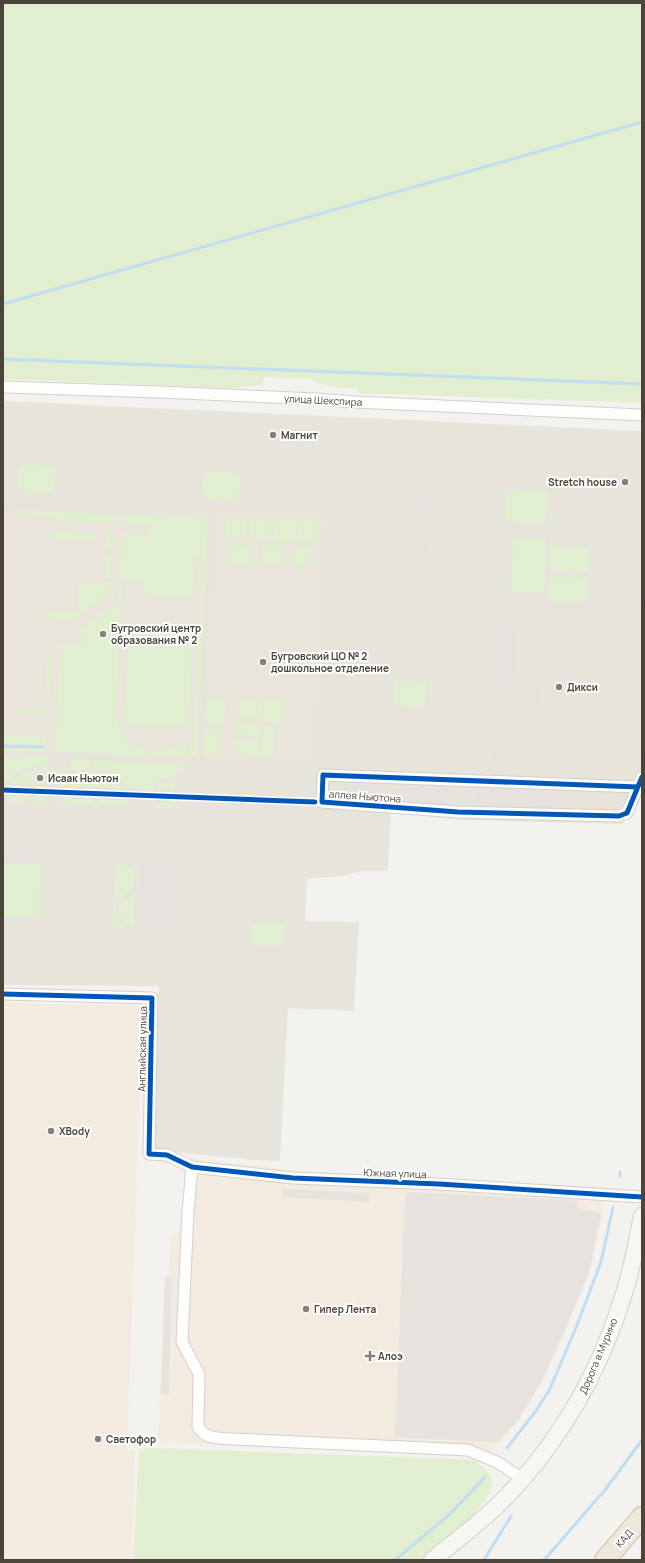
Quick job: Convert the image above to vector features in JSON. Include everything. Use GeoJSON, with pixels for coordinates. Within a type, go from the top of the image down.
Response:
{"type":"FeatureCollection","features":[{"type":"Feature","properties":{"kind":"highway","name":"КАД"},"geometry":{"type":"LineString","coordinates":[[605,1560],[642,1516]]}},
{"type":"Feature","properties":{"kind":"street","name":"улица Шекспира"},"geometry":{"type":"LineString","coordinates":[[3,387],[166,392],[354,402],[605,412],[642,415]]}},
{"type":"Feature","properties":{"kind":"street","name":"аллея Ньютона"},"geometry":{"type":"LineString","coordinates":[[323,775],[640,782],[627,813],[619,816],[466,812],[322,802],[323,775]]}},
{"type":"Feature","properties":{"kind":"street","name":"Английская улица"},"geometry":{"type":"LineString","coordinates":[[3,994],[152,998],[149,1154]]}},
{"type":"Feature","properties":{"kind":"street","name":"Южная улица"},"geometry":{"type":"LineString","coordinates":[[149,1154],[167,1155],[192,1167],[293,1178],[439,1184],[642,1197]]}},
{"type":"Feature","properties":{"kind":"street"},"geometry":{"type":"LineString","coordinates":[[192,1167],[188,1212],[182,1342],[198,1374],[198,1427],[201,1433],[209,1437],[234,1439],[468,1450],[499,1464],[522,1479]]}},
{"type":"Feature","properties":{"kind":"street","name":"Дорога в Мурино"},"geometry":{"type":"LineString","coordinates":[[432,1560],[499,1504],[550,1445],[571,1415],[588,1384],[606,1343],[626,1286],[642,1216]]}},
{"type":"Feature","properties":{"kind":"shaded area"},"geometry":{"type":"Polygon","coordinates":[[[3,401],[642,431],[642,778],[623,824],[461,820],[391,812],[388,871],[361,871],[343,876],[307,879],[305,921],[359,922],[354,1011],[288,1008],[280,1161],[154,1150],[159,986],[3,985],[3,401]]]}},
{"type":"Feature","properties":{"kind":"shaded area"},"geometry":{"type":"Polygon","coordinates":[[[129,460],[138,460],[137,493],[128,493],[129,460]]]}},
{"type":"Feature","properties":{"kind":"shaded area"},"geometry":{"type":"Polygon","coordinates":[[[402,491],[411,491],[410,525],[401,525],[402,491]]]}},
{"type":"Feature","properties":{"kind":"shaded area"},"geometry":{"type":"Polygon","coordinates":[[[424,492],[432,493],[430,526],[423,525],[424,492]]]}},
{"type":"Feature","properties":{"kind":"shaded area","name":"Бугровский центр образования № 2"},"geometry":{"type":"Polygon","coordinates":[[[3,509],[208,517],[197,757],[3,750],[3,509]]]}},
{"type":"Feature","properties":{"kind":"shaded area","name":"Бугровский ЦО № 2 дошкольное отделение"},"geometry":{"type":"Polygon","coordinates":[[[214,510],[326,514],[315,761],[203,758],[214,510]]]}},
{"type":"Feature","properties":{"kind":"shaded area"},"geometry":{"type":"Polygon","coordinates":[[[400,535],[410,535],[409,553],[399,552],[400,535]]]}},
{"type":"Feature","properties":{"kind":"shaded area"},"geometry":{"type":"Polygon","coordinates":[[[422,535],[430,536],[429,557],[422,557],[422,535]]]}},
{"type":"Feature","properties":{"kind":"shaded area"},"geometry":{"type":"Polygon","coordinates":[[[625,598],[642,599],[642,608],[625,608],[625,598]]]}},
{"type":"Feature","properties":{"kind":"shaded area"},"geometry":{"type":"Polygon","coordinates":[[[497,618],[518,619],[515,688],[494,688],[497,618]]]}},
{"type":"Feature","properties":{"kind":"shaded area"},"geometry":{"type":"Polygon","coordinates":[[[528,686],[540,687],[540,707],[528,706],[528,686]]]}},
{"type":"Feature","properties":{"kind":"shaded area"},"geometry":{"type":"Polygon","coordinates":[[[494,700],[503,700],[501,765],[492,765],[494,700]]]}},
{"type":"Feature","properties":{"kind":"shaded area"},"geometry":{"type":"Polygon","coordinates":[[[506,708],[515,708],[512,765],[503,765],[506,708]]]}},
{"type":"Feature","properties":{"kind":"shaded area"},"geometry":{"type":"Polygon","coordinates":[[[642,748],[642,768],[635,765],[642,748]]]}},
{"type":"Feature","properties":{"kind":"shaded area"},"geometry":{"type":"Polygon","coordinates":[[[343,783],[376,785],[376,801],[342,800],[343,783]]]}},
{"type":"Feature","properties":{"kind":"shaded area"},"geometry":{"type":"Polygon","coordinates":[[[403,785],[450,787],[449,804],[403,802],[403,785]]]}},
{"type":"Feature","properties":{"kind":"shaded area"},"geometry":{"type":"Polygon","coordinates":[[[475,788],[561,792],[560,808],[474,805],[475,788]]]}},
{"type":"Feature","properties":{"kind":"shaded area"},"geometry":{"type":"Polygon","coordinates":[[[15,853],[33,854],[33,862],[14,861],[15,853]]]}},
{"type":"Feature","properties":{"kind":"shaded area"},"geometry":{"type":"Polygon","coordinates":[[[139,862],[177,863],[175,931],[137,930],[139,862]]]}},
{"type":"Feature","properties":{"kind":"shaded area"},"geometry":{"type":"Polygon","coordinates":[[[249,895],[254,895],[254,912],[249,912],[249,895]]]}},
{"type":"Feature","properties":{"kind":"shaded area"},"geometry":{"type":"Polygon","coordinates":[[[3,916],[32,918],[31,926],[3,924],[3,916]]]}},
{"type":"Feature","properties":{"kind":"shaded area"},"geometry":{"type":"Polygon","coordinates":[[[3,1003],[143,1006],[127,1449],[135,1450],[132,1560],[3,1560],[3,1003]]]}},
{"type":"Feature","properties":{"kind":"shaded area"},"geometry":{"type":"Polygon","coordinates":[[[155,1049],[163,1050],[162,1100],[154,1100],[155,1049]]]}},
{"type":"Feature","properties":{"kind":"shaded area"},"geometry":{"type":"Polygon","coordinates":[[[245,1084],[278,1084],[278,1093],[245,1092],[245,1084]]]}},
{"type":"Feature","properties":{"kind":"shaded area"},"geometry":{"type":"Polygon","coordinates":[[[185,1158],[315,1172],[604,1187],[602,1216],[590,1272],[564,1335],[543,1380],[519,1421],[486,1457],[158,1442],[165,1277],[168,1277],[171,1235],[182,1231],[185,1158]]]}},
{"type":"Feature","properties":{"kind":"shaded area"},"geometry":{"type":"Polygon","coordinates":[[[282,1189],[370,1193],[369,1202],[282,1197],[282,1189]]]}},
{"type":"Feature","properties":{"kind":"shaded area"},"geometry":{"type":"Polygon","coordinates":[[[408,1192],[578,1201],[578,1209],[601,1213],[589,1272],[542,1380],[518,1420],[496,1442],[395,1437],[405,1197],[408,1192]]]}},
{"type":"Feature","properties":{"kind":"shaded area"},"geometry":{"type":"Polygon","coordinates":[[[165,1277],[172,1278],[169,1394],[161,1394],[165,1277]]]}},
{"type":"Feature","properties":{"kind":"green space"},"geometry":{"type":"Polygon","coordinates":[[[3,3],[642,3],[642,403],[358,393],[358,388],[344,388],[313,382],[313,379],[264,377],[263,385],[233,388],[3,379],[3,3]]]}},
{"type":"Feature","properties":{"kind":"green space"},"geometry":{"type":"Polygon","coordinates":[[[23,464],[49,465],[54,467],[56,479],[52,491],[36,493],[20,489],[18,476],[19,469],[23,464]]]}},
{"type":"Feature","properties":{"kind":"green space"},"geometry":{"type":"Polygon","coordinates":[[[208,471],[234,472],[239,474],[241,486],[238,498],[221,500],[205,496],[203,483],[204,476],[208,471]]]}},
{"type":"Feature","properties":{"kind":"green space"},"geometry":{"type":"Polygon","coordinates":[[[506,491],[548,492],[546,523],[505,521],[506,491]]]}},
{"type":"Feature","properties":{"kind":"green space"},"geometry":{"type":"Polygon","coordinates":[[[17,510],[115,514],[115,523],[53,521],[53,516],[17,515],[17,510]]]}},
{"type":"Feature","properties":{"kind":"green space"},"geometry":{"type":"Polygon","coordinates":[[[123,514],[208,517],[197,757],[55,752],[60,644],[80,644],[81,631],[83,628],[118,599],[119,584],[122,584],[116,715],[118,716],[118,725],[121,732],[132,744],[147,750],[164,750],[182,743],[187,739],[186,751],[192,752],[202,556],[196,556],[192,599],[144,595],[144,581],[119,580],[121,537],[127,532],[149,535],[150,524],[128,525],[123,520],[123,514]]]}},
{"type":"Feature","properties":{"kind":"green space"},"geometry":{"type":"Polygon","coordinates":[[[271,517],[271,540],[250,540],[250,518],[271,517]]]}},
{"type":"Feature","properties":{"kind":"green space"},"geometry":{"type":"Polygon","coordinates":[[[226,518],[246,519],[247,539],[226,539],[226,518]]]}},
{"type":"Feature","properties":{"kind":"green space"},"geometry":{"type":"Polygon","coordinates":[[[275,518],[296,518],[296,542],[274,541],[275,518]]]}},
{"type":"Feature","properties":{"kind":"green space"},"geometry":{"type":"Polygon","coordinates":[[[299,518],[319,519],[319,544],[298,541],[299,518]]]}},
{"type":"Feature","properties":{"kind":"green space"},"geometry":{"type":"Polygon","coordinates":[[[52,530],[56,530],[58,532],[90,534],[94,532],[94,541],[52,539],[52,530]]]}},
{"type":"Feature","properties":{"kind":"green space"},"geometry":{"type":"Polygon","coordinates":[[[106,533],[113,533],[112,549],[105,549],[106,533]]]}},
{"type":"Feature","properties":{"kind":"green space"},"geometry":{"type":"Polygon","coordinates":[[[513,538],[546,539],[544,593],[511,592],[513,538]]]}},
{"type":"Feature","properties":{"kind":"green space"},"geometry":{"type":"Polygon","coordinates":[[[228,544],[252,546],[250,565],[228,563],[228,544]]]}},
{"type":"Feature","properties":{"kind":"green space"},"geometry":{"type":"Polygon","coordinates":[[[262,545],[284,545],[283,566],[261,565],[262,545]]]}},
{"type":"Feature","properties":{"kind":"green space"},"geometry":{"type":"Polygon","coordinates":[[[312,546],[311,568],[293,566],[293,547],[312,546]]]}},
{"type":"Feature","properties":{"kind":"green space"},"geometry":{"type":"Polygon","coordinates":[[[551,546],[589,547],[588,572],[550,570],[551,546]]]}},
{"type":"Feature","properties":{"kind":"green space"},"geometry":{"type":"Polygon","coordinates":[[[105,556],[112,556],[111,578],[104,578],[105,556]]]}},
{"type":"Feature","properties":{"kind":"green space"},"geometry":{"type":"Polygon","coordinates":[[[549,576],[588,577],[587,602],[549,601],[549,576]]]}},
{"type":"Feature","properties":{"kind":"green space"},"geometry":{"type":"Polygon","coordinates":[[[79,582],[109,583],[108,594],[78,618],[70,621],[44,618],[45,610],[77,612],[79,582]]]}},
{"type":"Feature","properties":{"kind":"green space"},"geometry":{"type":"Polygon","coordinates":[[[129,625],[193,628],[188,727],[124,724],[129,625]]]}},
{"type":"Feature","properties":{"kind":"green space"},"geometry":{"type":"Polygon","coordinates":[[[47,654],[52,654],[50,695],[45,695],[47,654]]]}},
{"type":"Feature","properties":{"kind":"green space"},"geometry":{"type":"Polygon","coordinates":[[[394,680],[427,681],[425,707],[393,705],[394,680]]]}},
{"type":"Feature","properties":{"kind":"green space"},"geometry":{"type":"Polygon","coordinates":[[[206,698],[226,699],[225,724],[205,723],[206,698]]]}},
{"type":"Feature","properties":{"kind":"green space"},"geometry":{"type":"Polygon","coordinates":[[[264,699],[284,699],[284,723],[264,722],[264,699]]]}},
{"type":"Feature","properties":{"kind":"green space"},"geometry":{"type":"Polygon","coordinates":[[[237,700],[262,701],[261,719],[237,718],[237,700]]]}},
{"type":"Feature","properties":{"kind":"green space"},"geometry":{"type":"Polygon","coordinates":[[[18,709],[42,710],[46,715],[17,714],[18,709]]]}},
{"type":"Feature","properties":{"kind":"green space"},"geometry":{"type":"Polygon","coordinates":[[[236,722],[260,722],[259,737],[236,735],[236,722]]]}},
{"type":"Feature","properties":{"kind":"green space"},"geometry":{"type":"Polygon","coordinates":[[[263,725],[275,727],[274,758],[261,757],[263,725]]]}},
{"type":"Feature","properties":{"kind":"green space"},"geometry":{"type":"Polygon","coordinates":[[[205,728],[221,729],[219,754],[204,754],[205,728]]]}},
{"type":"Feature","properties":{"kind":"green space"},"geometry":{"type":"Polygon","coordinates":[[[3,734],[46,735],[45,752],[3,750],[3,734]]]}},
{"type":"Feature","properties":{"kind":"green space"},"geometry":{"type":"Polygon","coordinates":[[[236,739],[259,740],[260,757],[235,755],[236,739]]]}},
{"type":"Feature","properties":{"kind":"green space"},"geometry":{"type":"Polygon","coordinates":[[[3,756],[48,758],[48,764],[22,770],[3,783],[3,756]]]}},
{"type":"Feature","properties":{"kind":"green space"},"geometry":{"type":"Polygon","coordinates":[[[71,759],[91,760],[93,765],[90,768],[76,772],[71,769],[71,759]]]}},
{"type":"Feature","properties":{"kind":"green space"},"geometry":{"type":"Polygon","coordinates":[[[95,760],[188,764],[180,770],[174,778],[162,780],[152,789],[126,788],[124,783],[115,775],[96,767],[94,763],[95,760]]]}},
{"type":"Feature","properties":{"kind":"green space"},"geometry":{"type":"Polygon","coordinates":[[[48,768],[47,771],[39,771],[33,776],[33,784],[10,783],[23,774],[48,768]]]}},
{"type":"Feature","properties":{"kind":"green space"},"geometry":{"type":"Polygon","coordinates":[[[54,768],[58,769],[60,779],[65,782],[69,782],[79,775],[98,772],[109,775],[123,788],[62,786],[55,781],[54,768]]]}},
{"type":"Feature","properties":{"kind":"green space"},"geometry":{"type":"Polygon","coordinates":[[[168,781],[173,781],[173,790],[157,789],[160,785],[168,781]]]}},
{"type":"Feature","properties":{"kind":"green space"},"geometry":{"type":"Polygon","coordinates":[[[8,796],[25,796],[25,802],[7,802],[8,796]]]}},
{"type":"Feature","properties":{"kind":"green space"},"geometry":{"type":"Polygon","coordinates":[[[29,797],[46,797],[46,803],[29,803],[29,797]]]}},
{"type":"Feature","properties":{"kind":"green space"},"geometry":{"type":"Polygon","coordinates":[[[56,798],[93,799],[93,805],[56,803],[56,798]]]}},
{"type":"Feature","properties":{"kind":"green space"},"geometry":{"type":"Polygon","coordinates":[[[99,799],[125,800],[125,806],[99,805],[99,799]]]}},
{"type":"Feature","properties":{"kind":"green space"},"geometry":{"type":"Polygon","coordinates":[[[156,802],[178,802],[178,808],[156,808],[156,802]]]}},
{"type":"Feature","properties":{"kind":"green space"},"geometry":{"type":"Polygon","coordinates":[[[3,863],[41,864],[39,917],[3,915],[3,863]]]}},
{"type":"Feature","properties":{"kind":"green space"},"geometry":{"type":"Polygon","coordinates":[[[116,863],[125,864],[131,868],[134,873],[134,880],[133,886],[128,892],[122,897],[114,900],[116,863]]]}},
{"type":"Feature","properties":{"kind":"green space"},"geometry":{"type":"Polygon","coordinates":[[[134,892],[133,926],[126,924],[120,919],[118,909],[121,903],[134,892]]]}},
{"type":"Feature","properties":{"kind":"green space"},"geometry":{"type":"Polygon","coordinates":[[[117,903],[115,911],[117,918],[126,931],[117,930],[113,923],[114,904],[117,903]]]}},
{"type":"Feature","properties":{"kind":"green space"},"geometry":{"type":"Polygon","coordinates":[[[252,922],[284,923],[283,943],[277,946],[254,945],[251,939],[252,922]]]}},
{"type":"Feature","properties":{"kind":"green space"},"geometry":{"type":"Polygon","coordinates":[[[156,1448],[474,1460],[484,1468],[489,1475],[492,1486],[489,1494],[473,1515],[422,1560],[133,1560],[139,1449],[156,1448]]]}},
{"type":"Feature","properties":{"kind":"waterway"},"geometry":{"type":"LineString","coordinates":[[3,304],[642,122]]}},
{"type":"Feature","properties":{"kind":"waterway"},"geometry":{"type":"LineString","coordinates":[[3,359],[642,384]]}},
{"type":"Feature","properties":{"kind":"waterway"},"geometry":{"type":"LineString","coordinates":[[3,746],[43,747]]}},
{"type":"Feature","properties":{"kind":"waterway"},"geometry":{"type":"LineString","coordinates":[[507,1448],[549,1391],[577,1325],[601,1262],[613,1207]]}},
{"type":"Feature","properties":{"kind":"waterway"},"geometry":{"type":"LineString","coordinates":[[544,1560],[605,1490],[642,1440]]}},
{"type":"Feature","properties":{"kind":"waterway"},"geometry":{"type":"LineString","coordinates":[[395,1560],[450,1514],[485,1477]]}},
{"type":"Feature","properties":{"kind":"waterway"},"geometry":{"type":"LineString","coordinates":[[484,1560],[511,1516]]}},
{"type":"Feature","properties":{"kind":"cycle path"},"geometry":{"type":"LineString","coordinates":[[638,787],[323,775],[322,802],[458,812],[619,816],[627,813],[642,777]]}},
{"type":"Feature","properties":{"kind":"cycle path"},"geometry":{"type":"LineString","coordinates":[[3,790],[315,802]]}},
{"type":"Feature","properties":{"kind":"cycle path"},"geometry":{"type":"LineString","coordinates":[[3,994],[152,998],[149,1154],[167,1155],[192,1167],[293,1178],[439,1184],[642,1197]]}},
{"type":"Feature","properties":{"kind":"place","name":"Магнит"},"geometry":{"type":"Point","coordinates":[273,435]}},
{"type":"Feature","properties":{"kind":"place","name":"Stretch house"},"geometry":{"type":"Point","coordinates":[625,482]}},
{"type":"Feature","properties":{"kind":"place","name":"Бугровский центр образования № 2"},"geometry":{"type":"Point","coordinates":[103,634]}},
{"type":"Feature","properties":{"kind":"place","name":"Бугровский ЦО № 2 дошкольное отделение"},"geometry":{"type":"Point","coordinates":[263,662]}},
{"type":"Feature","properties":{"kind":"place","name":"Дикси"},"geometry":{"type":"Point","coordinates":[559,687]}},
{"type":"Feature","properties":{"kind":"place","name":"Исаак Ньютон"},"geometry":{"type":"Point","coordinates":[40,778]}},
{"type":"Feature","properties":{"kind":"place","name":"XBody"},"geometry":{"type":"Point","coordinates":[51,1131]}},
{"type":"Feature","properties":{"kind":"place","name":"Гипер Лента"},"geometry":{"type":"Point","coordinates":[306,1309]}},
{"type":"Feature","properties":{"kind":"place","name":"Алоэ"},"geometry":{"type":"Point","coordinates":[370,1356]}},
{"type":"Feature","properties":{"kind":"place","name":"Светофор"},"geometry":{"type":"Point","coordinates":[98,1439]}}]}
